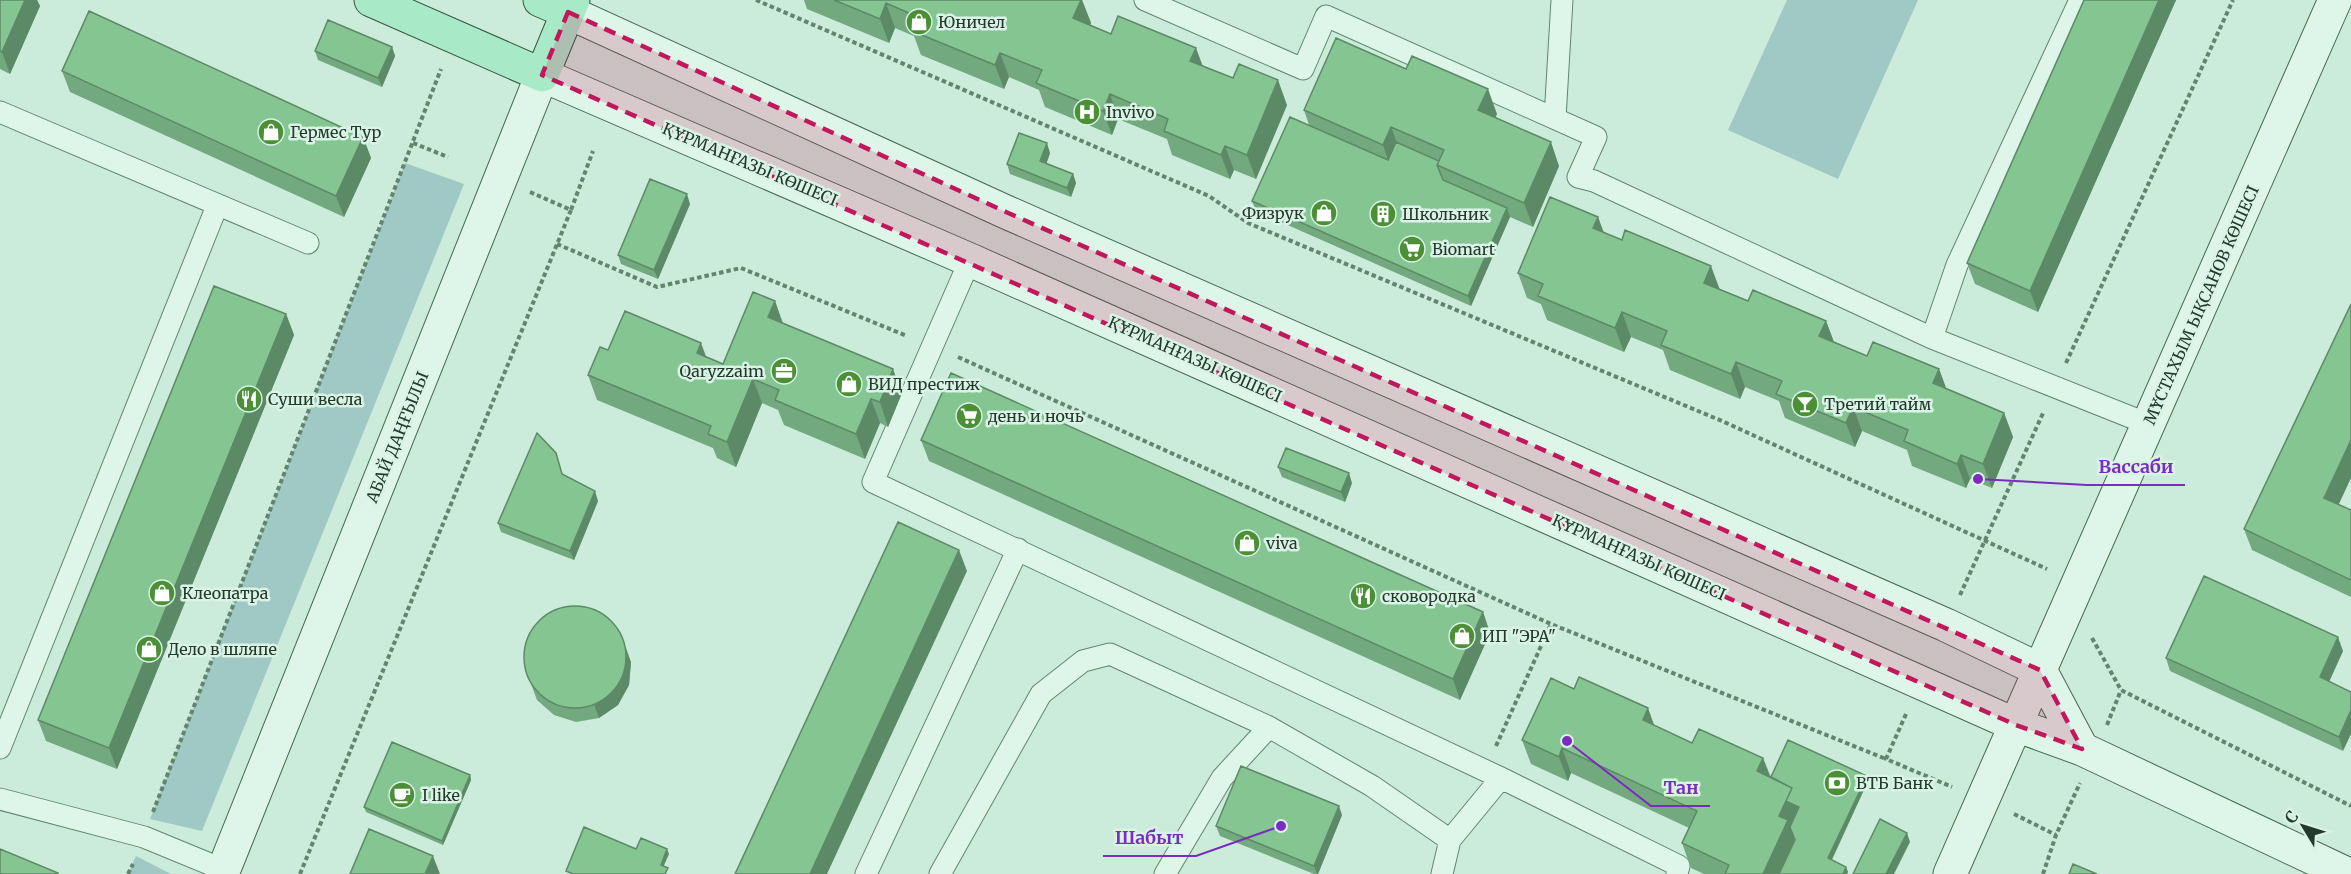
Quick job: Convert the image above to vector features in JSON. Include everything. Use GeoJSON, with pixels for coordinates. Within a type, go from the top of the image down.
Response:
{"type":"FeatureCollection","features":[{"type":"Feature","properties":{"kind":"main road","name":"ҚҰРМАНҒАЗЫ КӨШЕСІ"},"geometry":{"type":"LineString","coordinates":[[371,0],[542,75]]}},
{"type":"Feature","properties":{"kind":"main road","name":"АБАЙ ДАҢҒЫЛЫ"},"geometry":{"type":"LineString","coordinates":[[542,75],[560,4]]}},
{"type":"Feature","properties":{"kind":"street","name":"МҰСТАХЫМ ЫҚСАНОВ КӨШЕСІ"},"geometry":{"type":"LineString","coordinates":[[1950,874],[2335,0]]}},
{"type":"Feature","properties":{"kind":"street"},"geometry":{"type":"LineString","coordinates":[[560,4],[1006,212],[1946,625],[2040,670],[2082,749]]}},
{"type":"Feature","properties":{"kind":"street","name":"ҚҰРМАНҒАЗЫ КӨШЕСІ"},"geometry":{"type":"LineString","coordinates":[[542,75],[970,260],[2016,725],[2082,749],[2348,874]]}},
{"type":"Feature","properties":{"kind":"street","name":"АБАЙ ДАҢҒЫЛЫ"},"geometry":{"type":"LineString","coordinates":[[223,872],[542,75]]}},
{"type":"Feature","properties":{"kind":"lane"},"geometry":{"type":"LineString","coordinates":[[1145,0],[1303,69],[1326,16],[1596,137],[1578,177],[1594,181],[1932,339],[2148,424]]}},
{"type":"Feature","properties":{"kind":"lane"},"geometry":{"type":"LineString","coordinates":[[1555,118],[1562,0]]}},
{"type":"Feature","properties":{"kind":"lane"},"geometry":{"type":"LineString","coordinates":[[1932,339],[1957,265],[2080,0]]}},
{"type":"Feature","properties":{"kind":"lane"},"geometry":{"type":"LineString","coordinates":[[0,112],[308,243]]}},
{"type":"Feature","properties":{"kind":"lane"},"geometry":{"type":"LineString","coordinates":[[0,748],[217,206]]}},
{"type":"Feature","properties":{"kind":"lane"},"geometry":{"type":"LineString","coordinates":[[970,260],[873,482],[1493,774],[1679,866],[1677,874]]}},
{"type":"Feature","properties":{"kind":"lane"},"geometry":{"type":"LineString","coordinates":[[866,874],[1018,549]]}},
{"type":"Feature","properties":{"kind":"lane"},"geometry":{"type":"LineString","coordinates":[[940,874],[1041,694],[1083,661],[1110,654],[1269,727],[1372,786],[1450,840]]}},
{"type":"Feature","properties":{"kind":"lane"},"geometry":{"type":"LineString","coordinates":[[1165,874],[1222,778],[1269,727]]}},
{"type":"Feature","properties":{"kind":"lane"},"geometry":{"type":"LineString","coordinates":[[1442,874],[1450,840],[1493,774]]}},
{"type":"Feature","properties":{"kind":"lane"},"geometry":{"type":"LineString","coordinates":[[0,799],[144,837],[223,872]]}},
{"type":"Feature","properties":{"kind":"path"},"geometry":{"type":"LineString","coordinates":[[756,0],[1209,196],[1248,223],[1722,421],[2050,570],[2070,600],[2121,690],[2351,806]]}},
{"type":"Feature","properties":{"kind":"path"},"geometry":{"type":"LineString","coordinates":[[1946,625],[2233,0]]}},
{"type":"Feature","properties":{"kind":"path"},"geometry":{"type":"LineString","coordinates":[[128,874],[441,69]]}},
{"type":"Feature","properties":{"kind":"path"},"geometry":{"type":"LineString","coordinates":[[413,142],[448,157]]}},
{"type":"Feature","properties":{"kind":"path"},"geometry":{"type":"LineString","coordinates":[[300,874],[594,151]]}},
{"type":"Feature","properties":{"kind":"path"},"geometry":{"type":"LineString","coordinates":[[529,192],[571,210]]}},
{"type":"Feature","properties":{"kind":"path"},"geometry":{"type":"LineString","coordinates":[[557,244],[657,287],[741,268],[933,346],[1551,624],[1886,759],[2056,835]]}},
{"type":"Feature","properties":{"kind":"path"},"geometry":{"type":"LineString","coordinates":[[1493,774],[1551,624]]}},
{"type":"Feature","properties":{"kind":"path"},"geometry":{"type":"LineString","coordinates":[[1886,759],[1920,682]]}},
{"type":"Feature","properties":{"kind":"highlighted area"},"geometry":{"type":"Polygon","coordinates":[[[568,12],[1006,212],[2040,670],[2082,749],[2016,725],[542,75],[568,12]]]}},
{"type":"Feature","properties":{"kind":"shaded area"},"geometry":{"type":"Polygon","coordinates":[[[1787,0],[1918,0],[1838,179],[1728,130],[1787,0]]]}},
{"type":"Feature","properties":{"kind":"shaded area"},"geometry":{"type":"Polygon","coordinates":[[[405,163],[464,184],[202,831],[150,819],[405,163]]]}},
{"type":"Feature","properties":{"kind":"shaded area"},"geometry":{"type":"Polygon","coordinates":[[[136,856],[171,874],[128,874],[136,856]]]}},
{"type":"Feature","properties":{"kind":"building"},"geometry":{"type":"Polygon","coordinates":[[[0,0],[25,0],[2,52],[0,51],[0,0]]]}},
{"type":"Feature","properties":{"kind":"building"},"geometry":{"type":"Polygon","coordinates":[[[834,0],[1081,0],[1073,18],[1111,34],[1118,16],[1196,48],[1190,61],[1233,78],[1239,64],[1278,80],[1247,155],[1225,146],[1221,155],[1164,131],[1168,119],[1110,94],[1103,111],[1036,83],[1042,70],[1000,53],[995,65],[912,31],[918,17],[886,3],[880,19],[834,0]]]}},
{"type":"Feature","properties":{"kind":"building"},"geometry":{"type":"Polygon","coordinates":[[[2084,0],[2159,0],[2030,291],[1967,263],[2084,0]]]}},
{"type":"Feature","properties":{"kind":"building"},"geometry":{"type":"Polygon","coordinates":[[[89,11],[363,137],[336,196],[62,71],[89,11]]]}},
{"type":"Feature","properties":{"kind":"building"},"geometry":{"type":"Polygon","coordinates":[[[328,20],[392,47],[378,78],[315,51],[328,20]]]}},
{"type":"Feature","properties":{"kind":"building"},"geometry":{"type":"Polygon","coordinates":[[[1336,38],[1406,69],[1412,56],[1488,89],[1478,110],[1551,142],[1524,203],[1437,165],[1444,150],[1391,127],[1383,145],[1304,110],[1336,38]]]}},
{"type":"Feature","properties":{"kind":"building","name":"Школьник"},"geometry":{"type":"Polygon","coordinates":[[[1290,117],[1388,160],[1396,142],[1439,161],[1437,165],[1443,180],[1507,208],[1468,296],[1252,201],[1290,117]]]}},
{"type":"Feature","properties":{"kind":"building"},"geometry":{"type":"Polygon","coordinates":[[[1019,133],[1047,143],[1040,161],[1073,174],[1067,188],[1007,164],[1019,133]]]}},
{"type":"Feature","properties":{"kind":"building"},"geometry":{"type":"Polygon","coordinates":[[[650,179],[687,194],[654,270],[618,255],[650,179]]]}},
{"type":"Feature","properties":{"kind":"building"},"geometry":{"type":"Polygon","coordinates":[[[1550,197],[1598,217],[1593,228],[1622,240],[1625,230],[1711,266],[1704,283],[1748,301],[1753,290],[1826,321],[1819,336],[1867,356],[1873,342],[1939,369],[1933,383],[2004,413],[1983,464],[1961,455],[1957,464],[1904,441],[1908,430],[1853,407],[1846,423],[1776,394],[1782,381],[1736,362],[1731,374],[1661,345],[1667,331],[1622,312],[1615,328],[1538,296],[1543,284],[1518,273],[1550,197]]]}},
{"type":"Feature","properties":{"kind":"building"},"geometry":{"type":"Polygon","coordinates":[[[214,286],[286,314],[109,748],[38,720],[214,286]]]}},
{"type":"Feature","properties":{"kind":"building"},"geometry":{"type":"Polygon","coordinates":[[[753,292],[775,301],[768,317],[893,369],[880,402],[871,399],[856,434],[775,400],[779,390],[753,379],[727,442],[708,434],[711,426],[588,375],[600,347],[608,350],[625,311],[701,343],[697,353],[723,364],[753,292]]]}},
{"type":"Feature","properties":{"kind":"building"},"geometry":{"type":"Polygon","coordinates":[[[2351,304],[2351,440],[2324,498],[2351,510],[2351,580],[2244,529],[2351,304]]]}},
{"type":"Feature","properties":{"kind":"building"},"geometry":{"type":"Polygon","coordinates":[[[951,373],[1483,612],[1453,679],[921,440],[951,373]]]}},
{"type":"Feature","properties":{"kind":"building"},"geometry":{"type":"Polygon","coordinates":[[[537,433],[556,453],[562,474],[595,491],[570,551],[498,523],[537,433]]]}},
{"type":"Feature","properties":{"kind":"building"},"geometry":{"type":"Polygon","coordinates":[[[1286,448],[1349,473],[1341,492],[1278,467],[1286,448]]]}},
{"type":"Feature","properties":{"kind":"building"},"geometry":{"type":"Polygon","coordinates":[[[898,522],[959,550],[810,874],[735,874],[898,522]]]}},
{"type":"Feature","properties":{"kind":"building"},"geometry":{"type":"Polygon","coordinates":[[[2204,576],[2338,637],[2320,677],[2351,692],[2351,710],[2339,737],[2166,658],[2204,576]]]}},
{"type":"Feature","properties":{"kind":"building"},"geometry":{"type":"Polygon","coordinates":[[[575,606],[594,610],[611,621],[622,638],[626,657],[622,676],[611,693],[594,704],[575,708],[556,704],[539,693],[528,676],[524,657],[528,638],[539,621],[556,610],[575,606]]]}},
{"type":"Feature","properties":{"kind":"building"},"geometry":{"type":"Polygon","coordinates":[[[1579,677],[1648,708],[1643,720],[1692,743],[1699,729],[1763,758],[1757,771],[1792,788],[1779,816],[1788,820],[1763,874],[1725,874],[1729,865],[1682,843],[1697,811],[1562,748],[1559,757],[1522,740],[1551,678],[1574,689],[1579,677]]]}},
{"type":"Feature","properties":{"kind":"building"},"geometry":{"type":"Polygon","coordinates":[[[1788,740],[1867,776],[1828,858],[1846,867],[1843,874],[1779,874],[1795,840],[1790,827],[1799,807],[1786,801],[1792,788],[1771,777],[1788,740]]]}},
{"type":"Feature","properties":{"kind":"building"},"geometry":{"type":"Polygon","coordinates":[[[392,742],[470,775],[442,841],[364,807],[392,742]]]}},
{"type":"Feature","properties":{"kind":"building"},"geometry":{"type":"Polygon","coordinates":[[[1241,766],[1339,806],[1314,866],[1216,826],[1241,766]]]}},
{"type":"Feature","properties":{"kind":"building"},"geometry":{"type":"Polygon","coordinates":[[[1880,819],[1907,833],[1886,874],[1853,874],[1880,819]]]}},
{"type":"Feature","properties":{"kind":"building"},"geometry":{"type":"Polygon","coordinates":[[[584,827],[636,849],[641,838],[667,849],[661,865],[668,868],[665,874],[573,874],[566,871],[584,827]]]}},
{"type":"Feature","properties":{"kind":"building"},"geometry":{"type":"Polygon","coordinates":[[[369,829],[433,856],[425,874],[350,874],[369,829]]]}},
{"type":"Feature","properties":{"kind":"building"},"geometry":{"type":"Polygon","coordinates":[[[0,849],[58,873],[58,874],[0,874],[0,849]]]}},
{"type":"Feature","properties":{"kind":"building"},"geometry":{"type":"Polygon","coordinates":[[[2073,864],[2097,874],[2069,874],[2073,864]]]}},
{"type":"Feature","properties":{"kind":"place","name":"Юничел"},"geometry":{"type":"Point","coordinates":[919,22]}},
{"type":"Feature","properties":{"kind":"place","name":"Invivo"},"geometry":{"type":"Point","coordinates":[1087,112]}},
{"type":"Feature","properties":{"kind":"place","name":"Гермес Тур"},"geometry":{"type":"Point","coordinates":[271,132]}},
{"type":"Feature","properties":{"kind":"place","name":"Физрук"},"geometry":{"type":"Point","coordinates":[1324,213]}},
{"type":"Feature","properties":{"kind":"place","name":"Школьник"},"geometry":{"type":"Point","coordinates":[1383,214]}},
{"type":"Feature","properties":{"kind":"place","name":"Biomart"},"geometry":{"type":"Point","coordinates":[1412,249]}},
{"type":"Feature","properties":{"kind":"place","name":"Qaryzzaim"},"geometry":{"type":"Point","coordinates":[784,371]}},
{"type":"Feature","properties":{"kind":"place","name":"ВИД престиж"},"geometry":{"type":"Point","coordinates":[849,384]}},
{"type":"Feature","properties":{"kind":"place","name":"Суши весла"},"geometry":{"type":"Point","coordinates":[249,399]}},
{"type":"Feature","properties":{"kind":"place","name":"Третий тайм"},"geometry":{"type":"Point","coordinates":[1805,404]}},
{"type":"Feature","properties":{"kind":"place","name":"день и ночь"},"geometry":{"type":"Point","coordinates":[969,416]}},
{"type":"Feature","properties":{"kind":"place","name":"Вассаби"},"geometry":{"type":"Point","coordinates":[1978,479]}},
{"type":"Feature","properties":{"kind":"place","name":"viva"},"geometry":{"type":"Point","coordinates":[1247,543]}},
{"type":"Feature","properties":{"kind":"place","name":"Клеопатра"},"geometry":{"type":"Point","coordinates":[162,593]}},
{"type":"Feature","properties":{"kind":"place","name":"сковородка"},"geometry":{"type":"Point","coordinates":[1363,596]}},
{"type":"Feature","properties":{"kind":"place","name":"ИП \"ЭРА\""},"geometry":{"type":"Point","coordinates":[1462,636]}},
{"type":"Feature","properties":{"kind":"place","name":"Дело в шляпе"},"geometry":{"type":"Point","coordinates":[149,649]}},
{"type":"Feature","properties":{"kind":"place","name":"Тан"},"geometry":{"type":"Point","coordinates":[1567,741]}},
{"type":"Feature","properties":{"kind":"place","name":"ВТБ Банк"},"geometry":{"type":"Point","coordinates":[1837,783]}},
{"type":"Feature","properties":{"kind":"place","name":"I like"},"geometry":{"type":"Point","coordinates":[402,795]}},
{"type":"Feature","properties":{"kind":"place","name":"Шабыт"},"geometry":{"type":"Point","coordinates":[1281,826]}}]}
